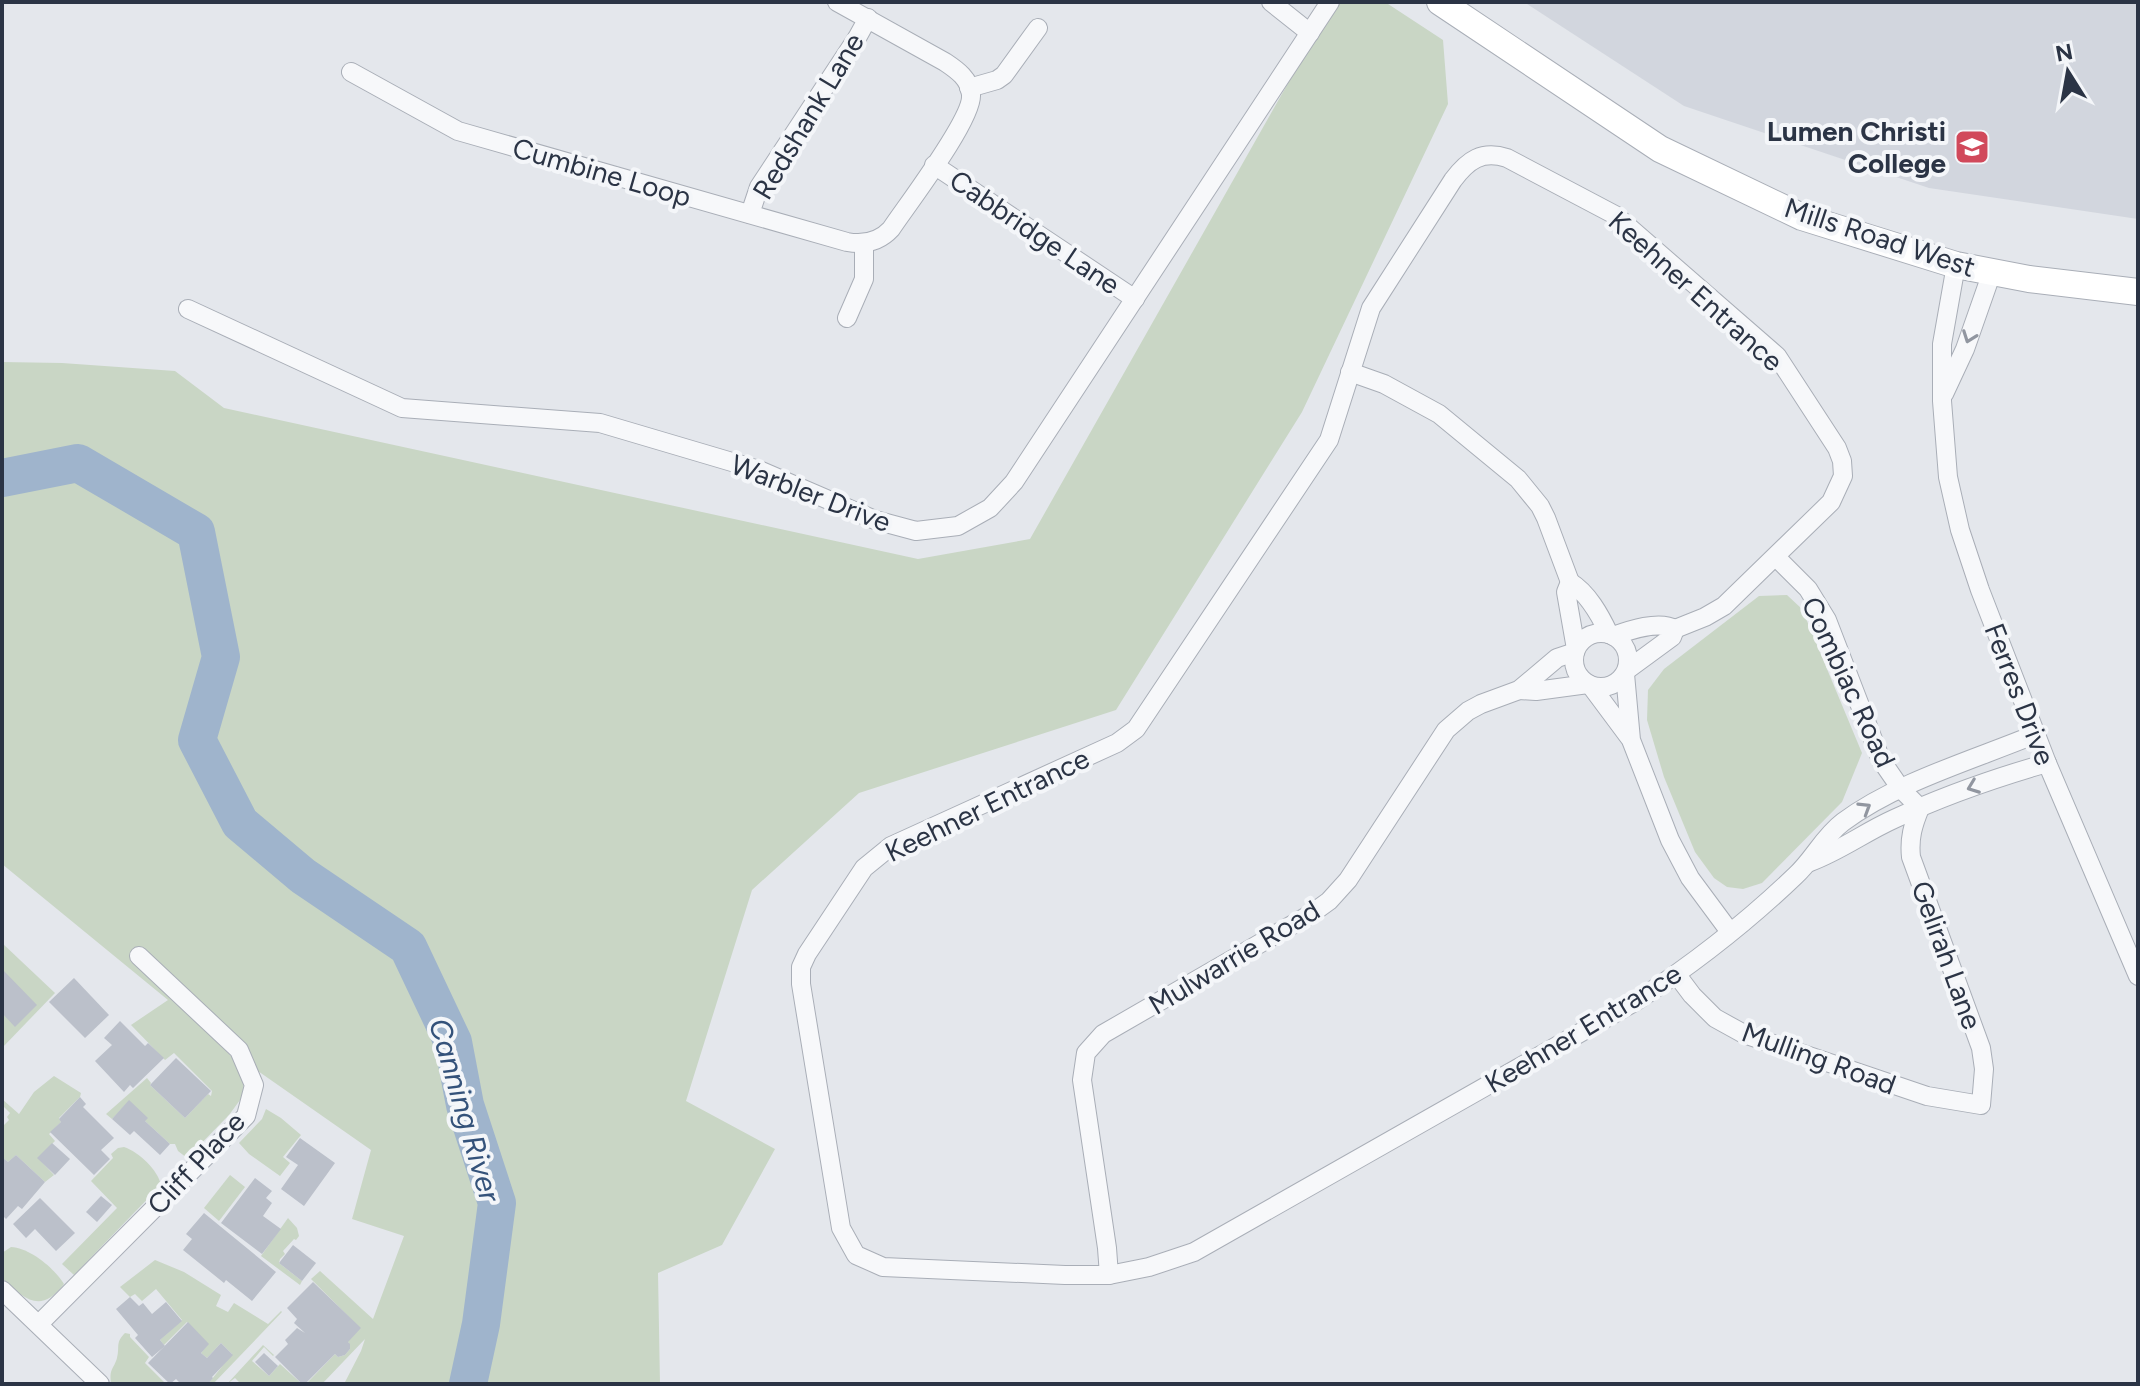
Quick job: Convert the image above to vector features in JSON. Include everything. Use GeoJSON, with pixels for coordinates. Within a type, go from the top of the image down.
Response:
{"type":"FeatureCollection","features":[{"type":"Feature","properties":{"kind":"main road","name":"Mills Road West"},"geometry":{"type":"LineString","coordinates":[[1440,2],[1660,149],[1802,217],[1956,265],[2070,284],[2137,291]]}},
{"type":"Feature","properties":{"kind":"street"},"geometry":{"type":"LineString","coordinates":[[837,2],[945,62],[960,73],[971,97],[964,123],[891,229],[879,239],[864,243],[864,279],[847,318]]}},
{"type":"Feature","properties":{"kind":"street"},"geometry":{"type":"LineString","coordinates":[[1271,2],[1310,33]]}},
{"type":"Feature","properties":{"kind":"street","name":"Warbler Drive"},"geometry":{"type":"LineString","coordinates":[[188,309],[402,408],[600,423],[759,470],[875,520],[916,531],[958,526],[990,508],[1014,482],[1330,2]]}},
{"type":"Feature","properties":{"kind":"street","name":"Redshank Lane"},"geometry":{"type":"LineString","coordinates":[[750,214],[759,187],[868,18]]}},
{"type":"Feature","properties":{"kind":"street"},"geometry":{"type":"LineString","coordinates":[[969,88],[1004,75],[1038,28]]}},
{"type":"Feature","properties":{"kind":"street","name":"Cumbine Loop"},"geometry":{"type":"LineString","coordinates":[[351,72],[458,131],[847,242],[864,243]]}},
{"type":"Feature","properties":{"kind":"street","name":"Keehner Entrance"},"geometry":{"type":"LineString","coordinates":[[1626,672],[1672,637],[1675,629],[1724,606],[1831,502],[1840,484],[1843,468],[1837,448],[1777,356],[1615,215],[1507,158],[1493,154],[1478,157],[1462,168],[1453,180],[1371,308],[1329,440],[1136,729],[1117,743],[891,846],[864,868],[807,954],[801,967],[801,984],[841,1228],[856,1255],[883,1267],[1109,1275],[1160,1264],[1194,1252],[1677,975],[1778,892],[1810,862],[1826,836],[1878,799],[2036,734]]}},
{"type":"Feature","properties":{"kind":"street","name":"Cabbridge Lane"},"geometry":{"type":"LineString","coordinates":[[934,165],[1135,299]]}},
{"type":"Feature","properties":{"kind":"street","name":"Ferres Drive"},"geometry":{"type":"LineString","coordinates":[[1956,265],[1942,344],[1942,401],[1948,477],[1960,530],[2047,763],[2138,976]]}},
{"type":"Feature","properties":{"kind":"street","name":"Ferres Drive"},"geometry":{"type":"LineString","coordinates":[[1942,401],[1965,349],[1992,272]]}},
{"type":"Feature","properties":{"kind":"street"},"geometry":{"type":"LineString","coordinates":[[1350,372],[1384,384],[1439,414],[1518,479],[1540,506],[1570,582],[1580,588],[1611,635],[1627,651],[1631,740]]}},
{"type":"Feature","properties":{"kind":"street","name":"Combiac Road"},"geometry":{"type":"LineString","coordinates":[[1776,557],[1808,589],[1827,620],[1881,760],[1901,789],[1920,808]]}},
{"type":"Feature","properties":{"kind":"street"},"geometry":{"type":"LineString","coordinates":[[1570,582],[1566,592],[1577,674],[1590,685],[1631,740],[1670,840],[1690,878],[1730,932]]}},
{"type":"Feature","properties":{"kind":"street","name":"Keehner Entrance"},"geometry":{"type":"LineString","coordinates":[[1611,635],[1666,624],[1675,629]]}},
{"type":"Feature","properties":{"kind":"street"},"geometry":{"type":"LineString","coordinates":[[1575,650],[1581,641],[1593,633],[1611,635]]}},
{"type":"Feature","properties":{"kind":"street","name":"Mulwarrie Road"},"geometry":{"type":"LineString","coordinates":[[1109,1275],[1082,1080],[1086,1053],[1103,1034],[1329,901],[1348,880],[1446,730],[1481,704],[1519,690],[1557,658],[1575,650]]}},
{"type":"Feature","properties":{"kind":"street"},"geometry":{"type":"LineString","coordinates":[[1590,685],[1601,688],[1610,686],[1626,672]]}},
{"type":"Feature","properties":{"kind":"street","name":"Mulwarrie Road"},"geometry":{"type":"LineString","coordinates":[[1519,690],[1590,685]]}},
{"type":"Feature","properties":{"kind":"street","name":"Keehner Entrance"},"geometry":{"type":"LineString","coordinates":[[1810,862],[1833,854],[1873,829],[1920,808],[2000,777],[2047,763]]}},
{"type":"Feature","properties":{"kind":"street","name":"Gelirah Lane"},"geometry":{"type":"LineString","coordinates":[[1920,808],[1912,829],[1911,857],[1981,1048],[1984,1069],[1981,1105]]}},
{"type":"Feature","properties":{"kind":"street","name":"Cliff Place"},"geometry":{"type":"LineString","coordinates":[[39,1324],[246,1116],[254,1085],[239,1050],[139,956]]}},
{"type":"Feature","properties":{"kind":"street","name":"Mulling Road"},"geometry":{"type":"LineString","coordinates":[[1677,975],[1715,1018],[1744,1034],[1927,1096],[1981,1105]]}},
{"type":"Feature","properties":{"kind":"street"},"geometry":{"type":"LineString","coordinates":[[2,1290],[100,1384]]}},
{"type":"Feature","properties":{"kind":"shaded area","name":"Lumen Christi College"},"geometry":{"type":"Polygon","coordinates":[[[1524,2],[2138,2],[2138,219],[1929,188],[1684,106],[1524,2]]]}},
{"type":"Feature","properties":{"kind":"green space"},"geometry":{"type":"Polygon","coordinates":[[[1334,2],[1385,2],[1443,40],[1448,104],[1302,412],[1116,710],[859,793],[752,890],[686,1101],[775,1149],[722,1245],[658,1273],[660,1384],[344,1384],[365,1339],[322,1384],[306,1384],[335,1354],[338,1357],[345,1355],[350,1349],[348,1341],[360,1328],[311,1279],[320,1271],[373,1319],[404,1236],[352,1219],[371,1150],[211,1036],[238,1063],[244,1083],[243,1096],[187,1158],[175,1144],[170,1144],[145,1121],[129,1101],[112,1119],[106,1114],[147,1078],[150,1085],[185,1118],[208,1094],[211,1096],[212,1091],[174,1053],[165,1060],[131,1025],[168,1000],[2,864],[2,362],[175,371],[224,408],[918,559],[1030,539],[1334,2]]]}},
{"type":"Feature","properties":{"kind":"green space"},"geometry":{"type":"Polygon","coordinates":[[[1787,595],[1802,609],[1862,753],[1842,802],[1762,883],[1743,889],[1727,887],[1714,878],[1695,852],[1664,777],[1647,720],[1648,690],[1664,669],[1759,596],[1787,595]]]}},
{"type":"Feature","properties":{"kind":"green space"},"geometry":{"type":"Polygon","coordinates":[[[2,943],[55,993],[2,1048],[2,943]]]}},
{"type":"Feature","properties":{"kind":"green space"},"geometry":{"type":"Polygon","coordinates":[[[54,1076],[81,1093],[49,1134],[55,1141],[38,1158],[54,1175],[45,1182],[16,1155],[8,1162],[2,1157],[2,1127],[9,1120],[7,1117],[10,1113],[2,1105],[2,1099],[19,1114],[34,1092],[54,1076]]]}},
{"type":"Feature","properties":{"kind":"green space"},"geometry":{"type":"Polygon","coordinates":[[[266,1109],[301,1135],[283,1157],[290,1163],[280,1176],[239,1143],[262,1119],[266,1109]]]}},
{"type":"Feature","properties":{"kind":"green space"},"geometry":{"type":"Polygon","coordinates":[[[124,1147],[147,1162],[161,1185],[74,1275],[62,1264],[117,1208],[91,1181],[113,1158],[111,1154],[124,1147]]]}},
{"type":"Feature","properties":{"kind":"green space"},"geometry":{"type":"Polygon","coordinates":[[[230,1175],[245,1187],[219,1221],[204,1208],[230,1175]]]}},
{"type":"Feature","properties":{"kind":"green space"},"geometry":{"type":"Polygon","coordinates":[[[288,1218],[297,1228],[299,1236],[283,1251],[285,1254],[279,1263],[302,1281],[300,1285],[261,1256],[288,1218]]]}},
{"type":"Feature","properties":{"kind":"green space"},"geometry":{"type":"Polygon","coordinates":[[[11,1247],[41,1260],[64,1284],[48,1299],[40,1301],[18,1292],[2,1278],[2,1253],[11,1247]]]}},
{"type":"Feature","properties":{"kind":"green space"},"geometry":{"type":"Polygon","coordinates":[[[155,1260],[184,1272],[221,1295],[216,1306],[228,1312],[234,1303],[268,1324],[282,1312],[213,1384],[208,1384],[232,1354],[221,1343],[207,1358],[201,1353],[208,1344],[187,1322],[164,1345],[160,1340],[182,1320],[156,1289],[142,1301],[135,1294],[130,1297],[120,1287],[155,1260]]]}},
{"type":"Feature","properties":{"kind":"green space"},"geometry":{"type":"Polygon","coordinates":[[[125,1333],[130,1334],[149,1357],[145,1363],[166,1384],[111,1383],[119,1342],[125,1333]]]}},
{"type":"Feature","properties":{"kind":"green space"},"geometry":{"type":"Polygon","coordinates":[[[263,1345],[274,1355],[264,1347],[252,1361],[269,1376],[280,1364],[302,1384],[241,1384],[235,1378],[227,1384],[263,1345]]]}},
{"type":"Feature","properties":{"kind":"building"},"geometry":{"type":"Polygon","coordinates":[[[2,969],[37,1005],[15,1027],[2,1013],[2,969]]]}},
{"type":"Feature","properties":{"kind":"building"},"geometry":{"type":"Polygon","coordinates":[[[74,978],[109,1015],[85,1038],[49,1002],[74,978]]]}},
{"type":"Feature","properties":{"kind":"building"},"geometry":{"type":"Polygon","coordinates":[[[120,1021],[145,1046],[148,1043],[164,1058],[133,1088],[130,1085],[124,1092],[95,1061],[112,1045],[104,1038],[120,1021]]]}},
{"type":"Feature","properties":{"kind":"building"},"geometry":{"type":"Polygon","coordinates":[[[176,1058],[211,1091],[185,1118],[150,1085],[176,1058]]]}},
{"type":"Feature","properties":{"kind":"building"},"geometry":{"type":"Polygon","coordinates":[[[80,1097],[86,1104],[83,1107],[114,1138],[101,1150],[110,1159],[94,1175],[50,1132],[80,1097]]]}},
{"type":"Feature","properties":{"kind":"building"},"geometry":{"type":"Polygon","coordinates":[[[129,1100],[148,1118],[145,1121],[170,1144],[160,1155],[134,1131],[130,1135],[112,1119],[129,1100]]]}},
{"type":"Feature","properties":{"kind":"building"},"geometry":{"type":"Polygon","coordinates":[[[300,1138],[335,1163],[304,1206],[281,1189],[298,1165],[286,1157],[300,1138]]]}},
{"type":"Feature","properties":{"kind":"building"},"geometry":{"type":"Polygon","coordinates":[[[52,1143],[70,1159],[55,1175],[37,1158],[52,1143]]]}},
{"type":"Feature","properties":{"kind":"building"},"geometry":{"type":"Polygon","coordinates":[[[16,1155],[45,1182],[22,1209],[18,1206],[6,1219],[2,1215],[2,1157],[8,1162],[16,1155]]]}},
{"type":"Feature","properties":{"kind":"building"},"geometry":{"type":"Polygon","coordinates":[[[255,1178],[272,1191],[266,1198],[272,1203],[263,1216],[281,1229],[262,1254],[221,1223],[255,1178]]]}},
{"type":"Feature","properties":{"kind":"building"},"geometry":{"type":"Polygon","coordinates":[[[101,1196],[112,1205],[97,1222],[86,1212],[101,1196]]]}},
{"type":"Feature","properties":{"kind":"building"},"geometry":{"type":"Polygon","coordinates":[[[40,1198],[75,1233],[56,1251],[35,1229],[26,1238],[13,1224],[40,1198]]]}},
{"type":"Feature","properties":{"kind":"building"},"geometry":{"type":"Polygon","coordinates":[[[204,1213],[276,1272],[252,1301],[183,1250],[192,1239],[186,1234],[204,1213]]]}},
{"type":"Feature","properties":{"kind":"building"},"geometry":{"type":"Polygon","coordinates":[[[293,1245],[316,1263],[302,1281],[279,1263],[293,1245]]]}},
{"type":"Feature","properties":{"kind":"building"},"geometry":{"type":"Polygon","coordinates":[[[313,1282],[361,1328],[348,1342],[350,1349],[345,1355],[338,1357],[335,1354],[302,1384],[275,1357],[288,1344],[285,1340],[297,1328],[305,1333],[294,1323],[297,1319],[287,1308],[313,1282]]]}},
{"type":"Feature","properties":{"kind":"building"},"geometry":{"type":"Polygon","coordinates":[[[130,1297],[139,1306],[143,1303],[152,1314],[166,1302],[182,1321],[160,1340],[165,1346],[152,1357],[116,1309],[130,1297]]]}},
{"type":"Feature","properties":{"kind":"building"},"geometry":{"type":"Polygon","coordinates":[[[188,1322],[209,1344],[201,1353],[207,1358],[221,1343],[233,1355],[208,1384],[181,1384],[176,1379],[170,1384],[148,1363],[188,1322]]]}},
{"type":"Feature","properties":{"kind":"building"},"geometry":{"type":"Polygon","coordinates":[[[264,1353],[278,1366],[269,1376],[255,1362],[264,1353]]]}},
{"type":"Feature","properties":{"kind":"waterway","name":"Canning River"},"geometry":{"type":"LineString","coordinates":[[2,478],[78,463],[196,532],[221,657],[197,740],[240,823],[303,876],[408,947],[453,1042],[465,1105],[497,1203],[481,1324],[468,1384]]}},
{"type":"Feature","properties":{"kind":"place","name":"Lumen Christi College"},"geometry":{"type":"Point","coordinates":[1972,147]}}]}
